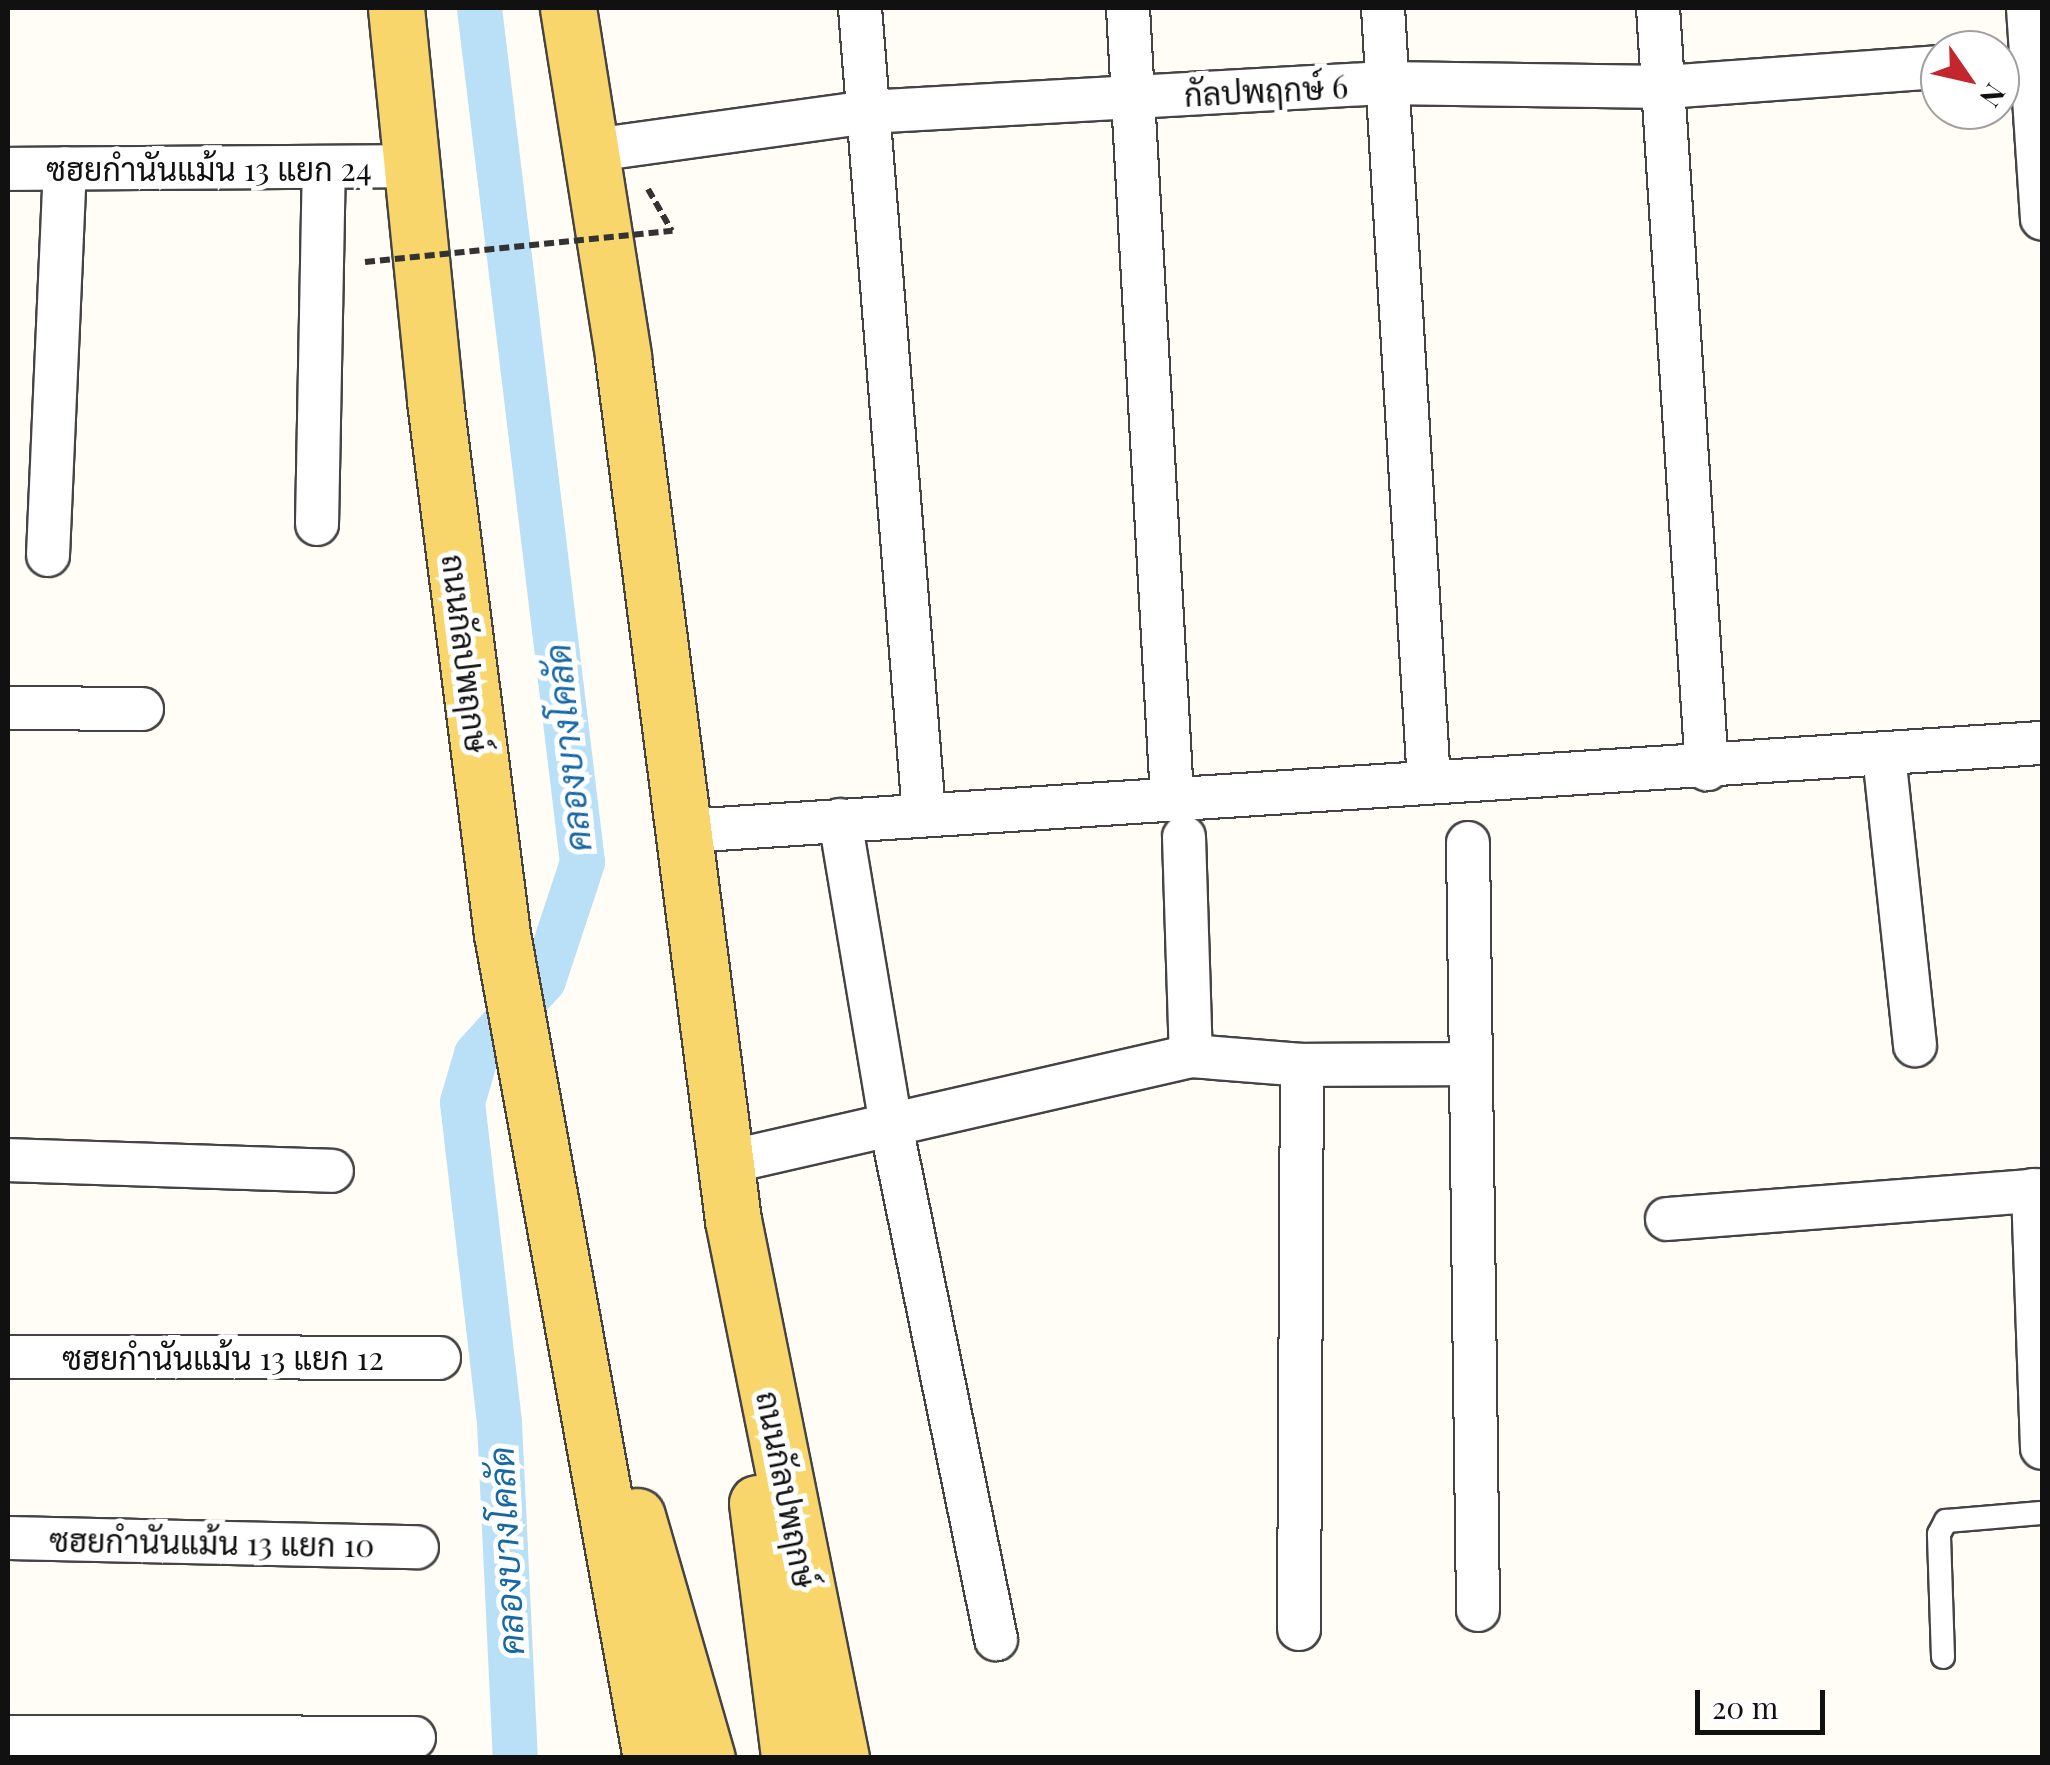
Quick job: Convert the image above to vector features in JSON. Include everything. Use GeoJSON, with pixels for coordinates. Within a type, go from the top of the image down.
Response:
{"type":"FeatureCollection","features":[{"type":"Feature","properties":{"kind":"main road","name":"ถนนกัลปพฤกษ์"},"geometry":{"type":"LineString","coordinates":[[396,8],[502,934],[652,1758]]}},
{"type":"Feature","properties":{"kind":"main road","name":"ถนนกัลปพฤกษ์"},"geometry":{"type":"LineString","coordinates":[[568,8],[594,150],[687,831],[724,1163],[841,1758]]}},
{"type":"Feature","properties":{"kind":"main road","name":"ถนนกัลปพฤกษ์"},"geometry":{"type":"LineString","coordinates":[[733,1220],[754,1481],[789,1758]]}},
{"type":"Feature","properties":{"kind":"main road","name":"ถนนกัลปพฤกษ์"},"geometry":{"type":"LineString","coordinates":[[570,1294],[707,1758]]}},
{"type":"Feature","properties":{"kind":"street"},"geometry":{"type":"LineString","coordinates":[[860,8],[924,814]]}},
{"type":"Feature","properties":{"kind":"street"},"geometry":{"type":"LineString","coordinates":[[1128,8],[1190,1056]]}},
{"type":"Feature","properties":{"kind":"street"},"geometry":{"type":"LineString","coordinates":[[1383,8],[1384,84],[1416,489],[1430,783]]}},
{"type":"Feature","properties":{"kind":"street"},"geometry":{"type":"LineString","coordinates":[[1658,8],[1707,768]]}},
{"type":"Feature","properties":{"kind":"street"},"geometry":{"type":"LineString","coordinates":[[2028,8],[2025,60],[2042,219]]}},
{"type":"Feature","properties":{"kind":"street","name":"กัลปพฤกษ์ 6"},"geometry":{"type":"LineString","coordinates":[[594,150],[868,112],[1384,84],[1666,87],[1920,68]]}},
{"type":"Feature","properties":{"kind":"street","name":"ซฮยกำนันแม้น 13 แยก 24"},"geometry":{"type":"LineString","coordinates":[[8,169],[412,166]]}},
{"type":"Feature","properties":{"kind":"street"},"geometry":{"type":"LineString","coordinates":[[48,555],[64,168]]}},
{"type":"Feature","properties":{"kind":"street"},"geometry":{"type":"LineString","coordinates":[[317,524],[324,169]]}},
{"type":"Feature","properties":{"kind":"street"},"geometry":{"type":"LineString","coordinates":[[8,708],[142,709]]}},
{"type":"Feature","properties":{"kind":"street"},"geometry":{"type":"LineString","coordinates":[[687,831],[924,814],[1178,817],[1430,783],[1707,768],[2042,742]]}},
{"type":"Feature","properties":{"kind":"street"},"geometry":{"type":"LineString","coordinates":[[1884,755],[1915,1045]]}},
{"type":"Feature","properties":{"kind":"street"},"geometry":{"type":"LineString","coordinates":[[840,820],[891,1126],[996,1639]]}},
{"type":"Feature","properties":{"kind":"street"},"geometry":{"type":"LineString","coordinates":[[1468,843],[1478,1610]]}},
{"type":"Feature","properties":{"kind":"street"},"geometry":{"type":"LineString","coordinates":[[724,1163],[1190,1056],[1302,1065],[1468,1064]]}},
{"type":"Feature","properties":{"kind":"street"},"geometry":{"type":"LineString","coordinates":[[1299,1629],[1302,1065]]}},
{"type":"Feature","properties":{"kind":"street"},"geometry":{"type":"LineString","coordinates":[[8,1160],[332,1172]]}},
{"type":"Feature","properties":{"kind":"street"},"geometry":{"type":"LineString","coordinates":[[1668,1219],[2038,1190],[2042,1448]]}},
{"type":"Feature","properties":{"kind":"street","name":"ซฮยกำนันแม้น 13 แยก 12"},"geometry":{"type":"LineString","coordinates":[[8,1356],[440,1358]]}},
{"type":"Feature","properties":{"kind":"street","name":"ซฮยกำนันแม้น 13 แยก 10"},"geometry":{"type":"LineString","coordinates":[[8,1538],[417,1546]]}},
{"type":"Feature","properties":{"kind":"street"},"geometry":{"type":"LineString","coordinates":[[8,1736],[414,1738]]}},
{"type":"Feature","properties":{"kind":"lane"},"geometry":{"type":"LineString","coordinates":[[1943,1658],[1939,1534],[1946,1521],[1960,1514],[2042,1513]]}},
{"type":"Feature","properties":{"kind":"path"},"geometry":{"type":"LineString","coordinates":[[364,262],[672,231],[646,186]]}},
{"type":"Feature","properties":{"kind":"waterway","name":"คลองบางโคลัด"},"geometry":{"type":"LineString","coordinates":[[479,8],[582,862],[543,980],[476,1054],[462,1102],[499,1422],[515,1758]]}}]}
